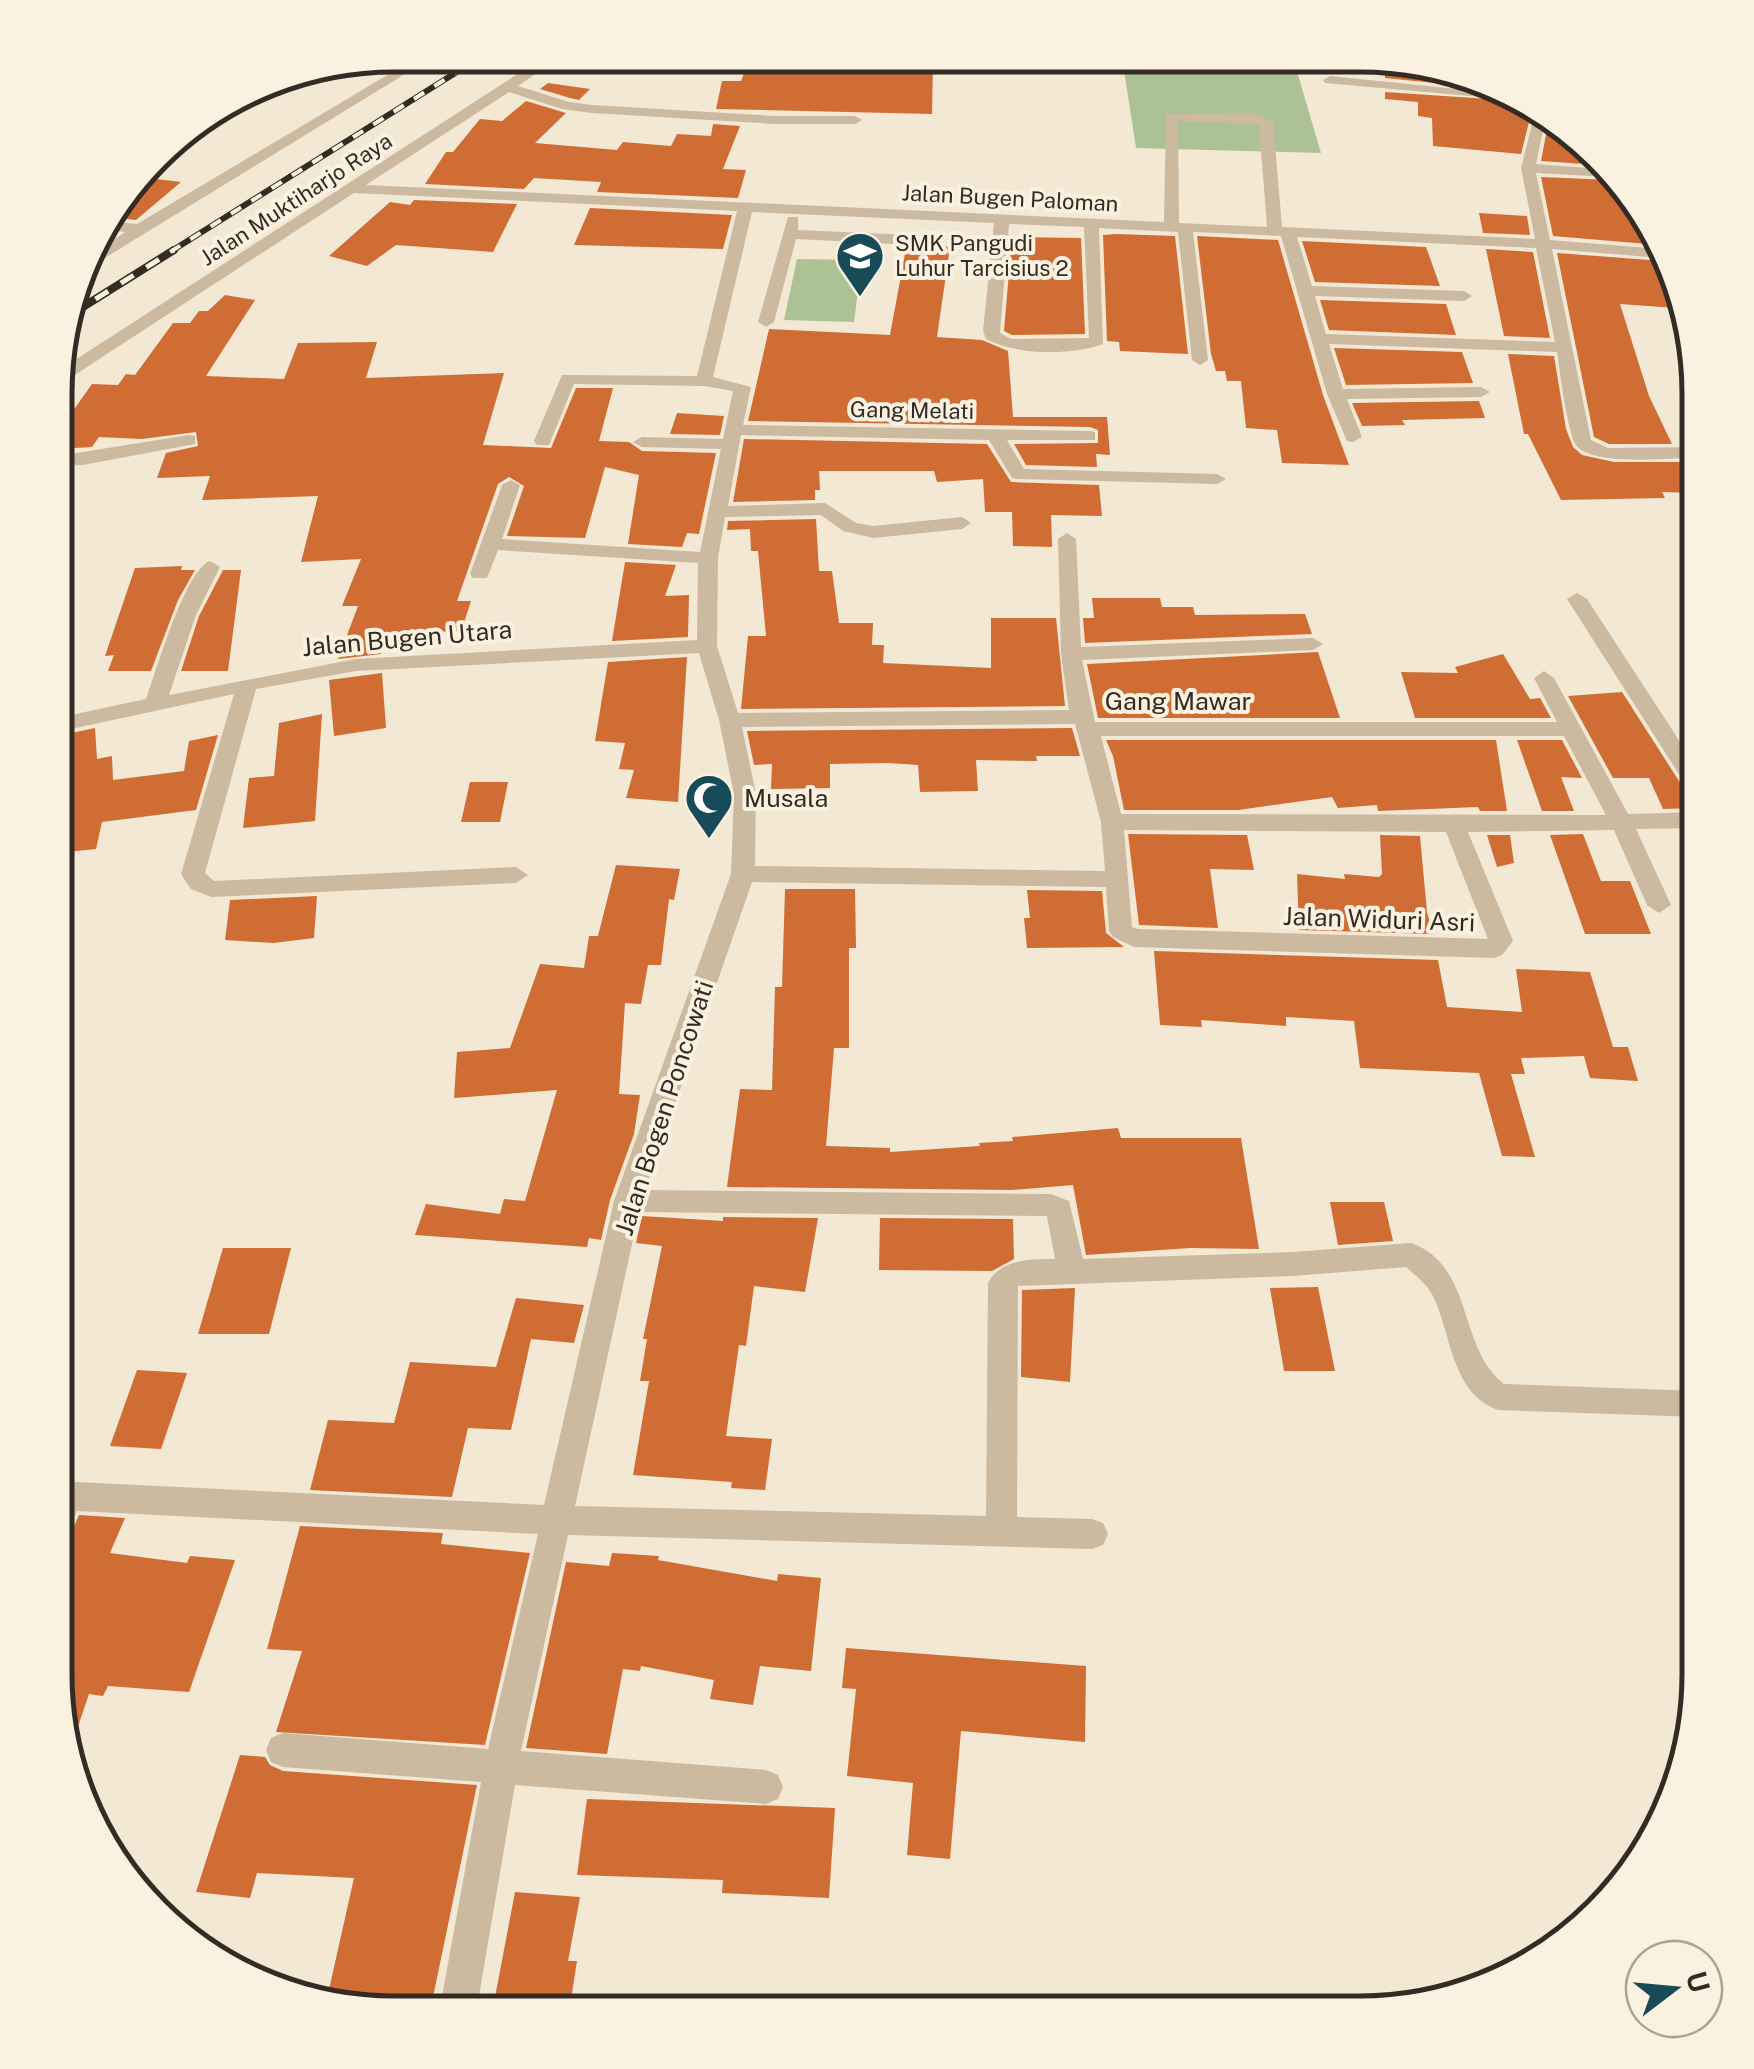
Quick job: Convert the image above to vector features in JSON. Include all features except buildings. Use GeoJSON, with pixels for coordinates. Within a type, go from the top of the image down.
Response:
{"type":"FeatureCollection","features":[{"type":"Feature","properties":{"kind":"street"},"geometry":{"type":"LineString","coordinates":[[107,252],[402,72]]}},
{"type":"Feature","properties":{"kind":"street","name":"Jalan Muktiharjo Raya"},"geometry":{"type":"LineString","coordinates":[[74,368],[532,72]]}},
{"type":"Feature","properties":{"kind":"street"},"geometry":{"type":"LineString","coordinates":[[1330,80],[1474,94]]}},
{"type":"Feature","properties":{"kind":"street"},"geometry":{"type":"LineString","coordinates":[[507,88],[567,106],[592,109],[776,120],[856,120]]}},
{"type":"Feature","properties":{"kind":"street"},"geometry":{"type":"LineString","coordinates":[[1200,360],[1179,228],[1171,117],[1254,116],[1266,122],[1282,233],[1308,291],[1336,394],[1353,437]]}},
{"type":"Feature","properties":{"kind":"street"},"geometry":{"type":"LineString","coordinates":[[1537,127],[1528,168],[1583,442],[1593,450],[1682,452]]}},
{"type":"Feature","properties":{"kind":"street"},"geometry":{"type":"LineString","coordinates":[[1528,168],[1592,173]]}},
{"type":"Feature","properties":{"kind":"street","name":"Jalan Bugen Paloman"},"geometry":{"type":"LineString","coordinates":[[356,188],[1542,244],[1648,253]]}},
{"type":"Feature","properties":{"kind":"street"},"geometry":{"type":"LineString","coordinates":[[543,442],[568,378],[704,381],[745,208]]}},
{"type":"Feature","properties":{"kind":"street"},"geometry":{"type":"LineString","coordinates":[[766,322],[796,211]]}},
{"type":"Feature","properties":{"kind":"street"},"geometry":{"type":"LineString","coordinates":[[1002,220],[991,331],[992,336],[1008,344],[1086,346],[1097,341],[1091,224]]}},
{"type":"Feature","properties":{"kind":"street"},"geometry":{"type":"LineString","coordinates":[[120,227],[140,229]]}},
{"type":"Feature","properties":{"kind":"street"},"geometry":{"type":"LineString","coordinates":[[791,234],[934,241]]}},
{"type":"Feature","properties":{"kind":"street"},"geometry":{"type":"LineString","coordinates":[[1308,291],[1464,296]]}},
{"type":"Feature","properties":{"kind":"street"},"geometry":{"type":"LineString","coordinates":[[1320,339],[1566,347]]}},
{"type":"Feature","properties":{"kind":"street","name":"Jalan Bogen Poncowati"},"geometry":{"type":"LineString","coordinates":[[460,1996],[501,1765],[628,1202],[742,874],[745,794],[730,720],[707,646],[708,558],[742,389],[737,384],[704,381]]}},
{"type":"Feature","properties":{"kind":"street"},"geometry":{"type":"LineString","coordinates":[[1336,394],[1481,392]]}},
{"type":"Feature","properties":{"kind":"street"},"geometry":{"type":"LineString","coordinates":[[995,434],[1018,474],[1217,479]]}},
{"type":"Feature","properties":{"kind":"street","name":"Gang Melati"},"geometry":{"type":"LineString","coordinates":[[642,442],[732,437],[1089,436]]}},
{"type":"Feature","properties":{"kind":"street"},"geometry":{"type":"LineString","coordinates":[[72,460],[189,440]]}},
{"type":"Feature","properties":{"kind":"street"},"geometry":{"type":"LineString","coordinates":[[480,574],[511,485]]}},
{"type":"Feature","properties":{"kind":"street"},"geometry":{"type":"LineString","coordinates":[[719,512],[825,510],[850,527],[874,532],[962,523]]}},
{"type":"Feature","properties":{"kind":"street"},"geometry":{"type":"LineString","coordinates":[[742,874],[1115,879],[1112,822],[1071,654],[1067,540]]}},
{"type":"Feature","properties":{"kind":"street"},"geometry":{"type":"LineString","coordinates":[[492,544],[708,558]]}},
{"type":"Feature","properties":{"kind":"street"},"geometry":{"type":"LineString","coordinates":[[155,704],[186,615],[210,566]]}},
{"type":"Feature","properties":{"kind":"street"},"geometry":{"type":"LineString","coordinates":[[1577,599],[1682,761]]}},
{"type":"Feature","properties":{"kind":"street"},"geometry":{"type":"LineString","coordinates":[[1071,654],[1313,644]]}},
{"type":"Feature","properties":{"kind":"street","name":"Jalan Bugen Utara"},"geometry":{"type":"LineString","coordinates":[[72,722],[356,665],[707,646]]}},
{"type":"Feature","properties":{"kind":"street"},"geometry":{"type":"LineString","coordinates":[[1544,678],[1622,823],[1660,905]]}},
{"type":"Feature","properties":{"kind":"street"},"geometry":{"type":"LineString","coordinates":[[246,684],[194,874],[199,883],[211,888],[516,875]]}},
{"type":"Feature","properties":{"kind":"street","name":"Gang Mawar"},"geometry":{"type":"LineString","coordinates":[[730,720],[1573,729]]}},
{"type":"Feature","properties":{"kind":"street"},"geometry":{"type":"LineString","coordinates":[[1112,822],[1454,825],[1682,821]]}},
{"type":"Feature","properties":{"kind":"street","name":"Jalan Widuri Asri"},"geometry":{"type":"LineString","coordinates":[[1115,879],[1121,931],[1126,936],[1494,950],[1501,941],[1454,825]]}},
{"type":"Feature","properties":{"kind":"street"},"geometry":{"type":"LineString","coordinates":[[628,1202],[1050,1206],[1060,1210],[1071,1271]]}},
{"type":"Feature","properties":{"kind":"street"},"geometry":{"type":"LineString","coordinates":[[1001,1528],[1002,1283],[1020,1273],[1294,1264],[1411,1255],[1444,1289],[1480,1386],[1498,1397],[1681,1403]]}},
{"type":"Feature","properties":{"kind":"street"},"geometry":{"type":"LineString","coordinates":[[72,1496],[559,1520],[1001,1528],[1092,1534]]}},
{"type":"Feature","properties":{"kind":"street"},"geometry":{"type":"LineString","coordinates":[[283,1750],[766,1787]]}},
{"type":"Feature","properties":{"kind":"green space"},"geometry":{"type":"Polygon","coordinates":[[[1124,72],[1297,72],[1321,153],[1136,148],[1124,72]]]}},
{"type":"Feature","properties":{"kind":"green space"},"geometry":{"type":"Polygon","coordinates":[[[797,259],[862,260],[854,322],[784,320],[797,259]]]}},
{"type":"Feature","properties":{"kind":"railway"},"geometry":{"type":"LineString","coordinates":[[170,252],[457,72]]}},
{"type":"Feature","properties":{"kind":"railway"},"geometry":{"type":"LineString","coordinates":[[85,306],[174,250]]}},
{"type":"Feature","properties":{"kind":"place","name":"SMK Pangudi Luhur Tarcisius 2"},"geometry":{"type":"Point","coordinates":[860,298]}},
{"type":"Feature","properties":{"kind":"place","name":"Musala"},"geometry":{"type":"Point","coordinates":[709,840]}}]}
